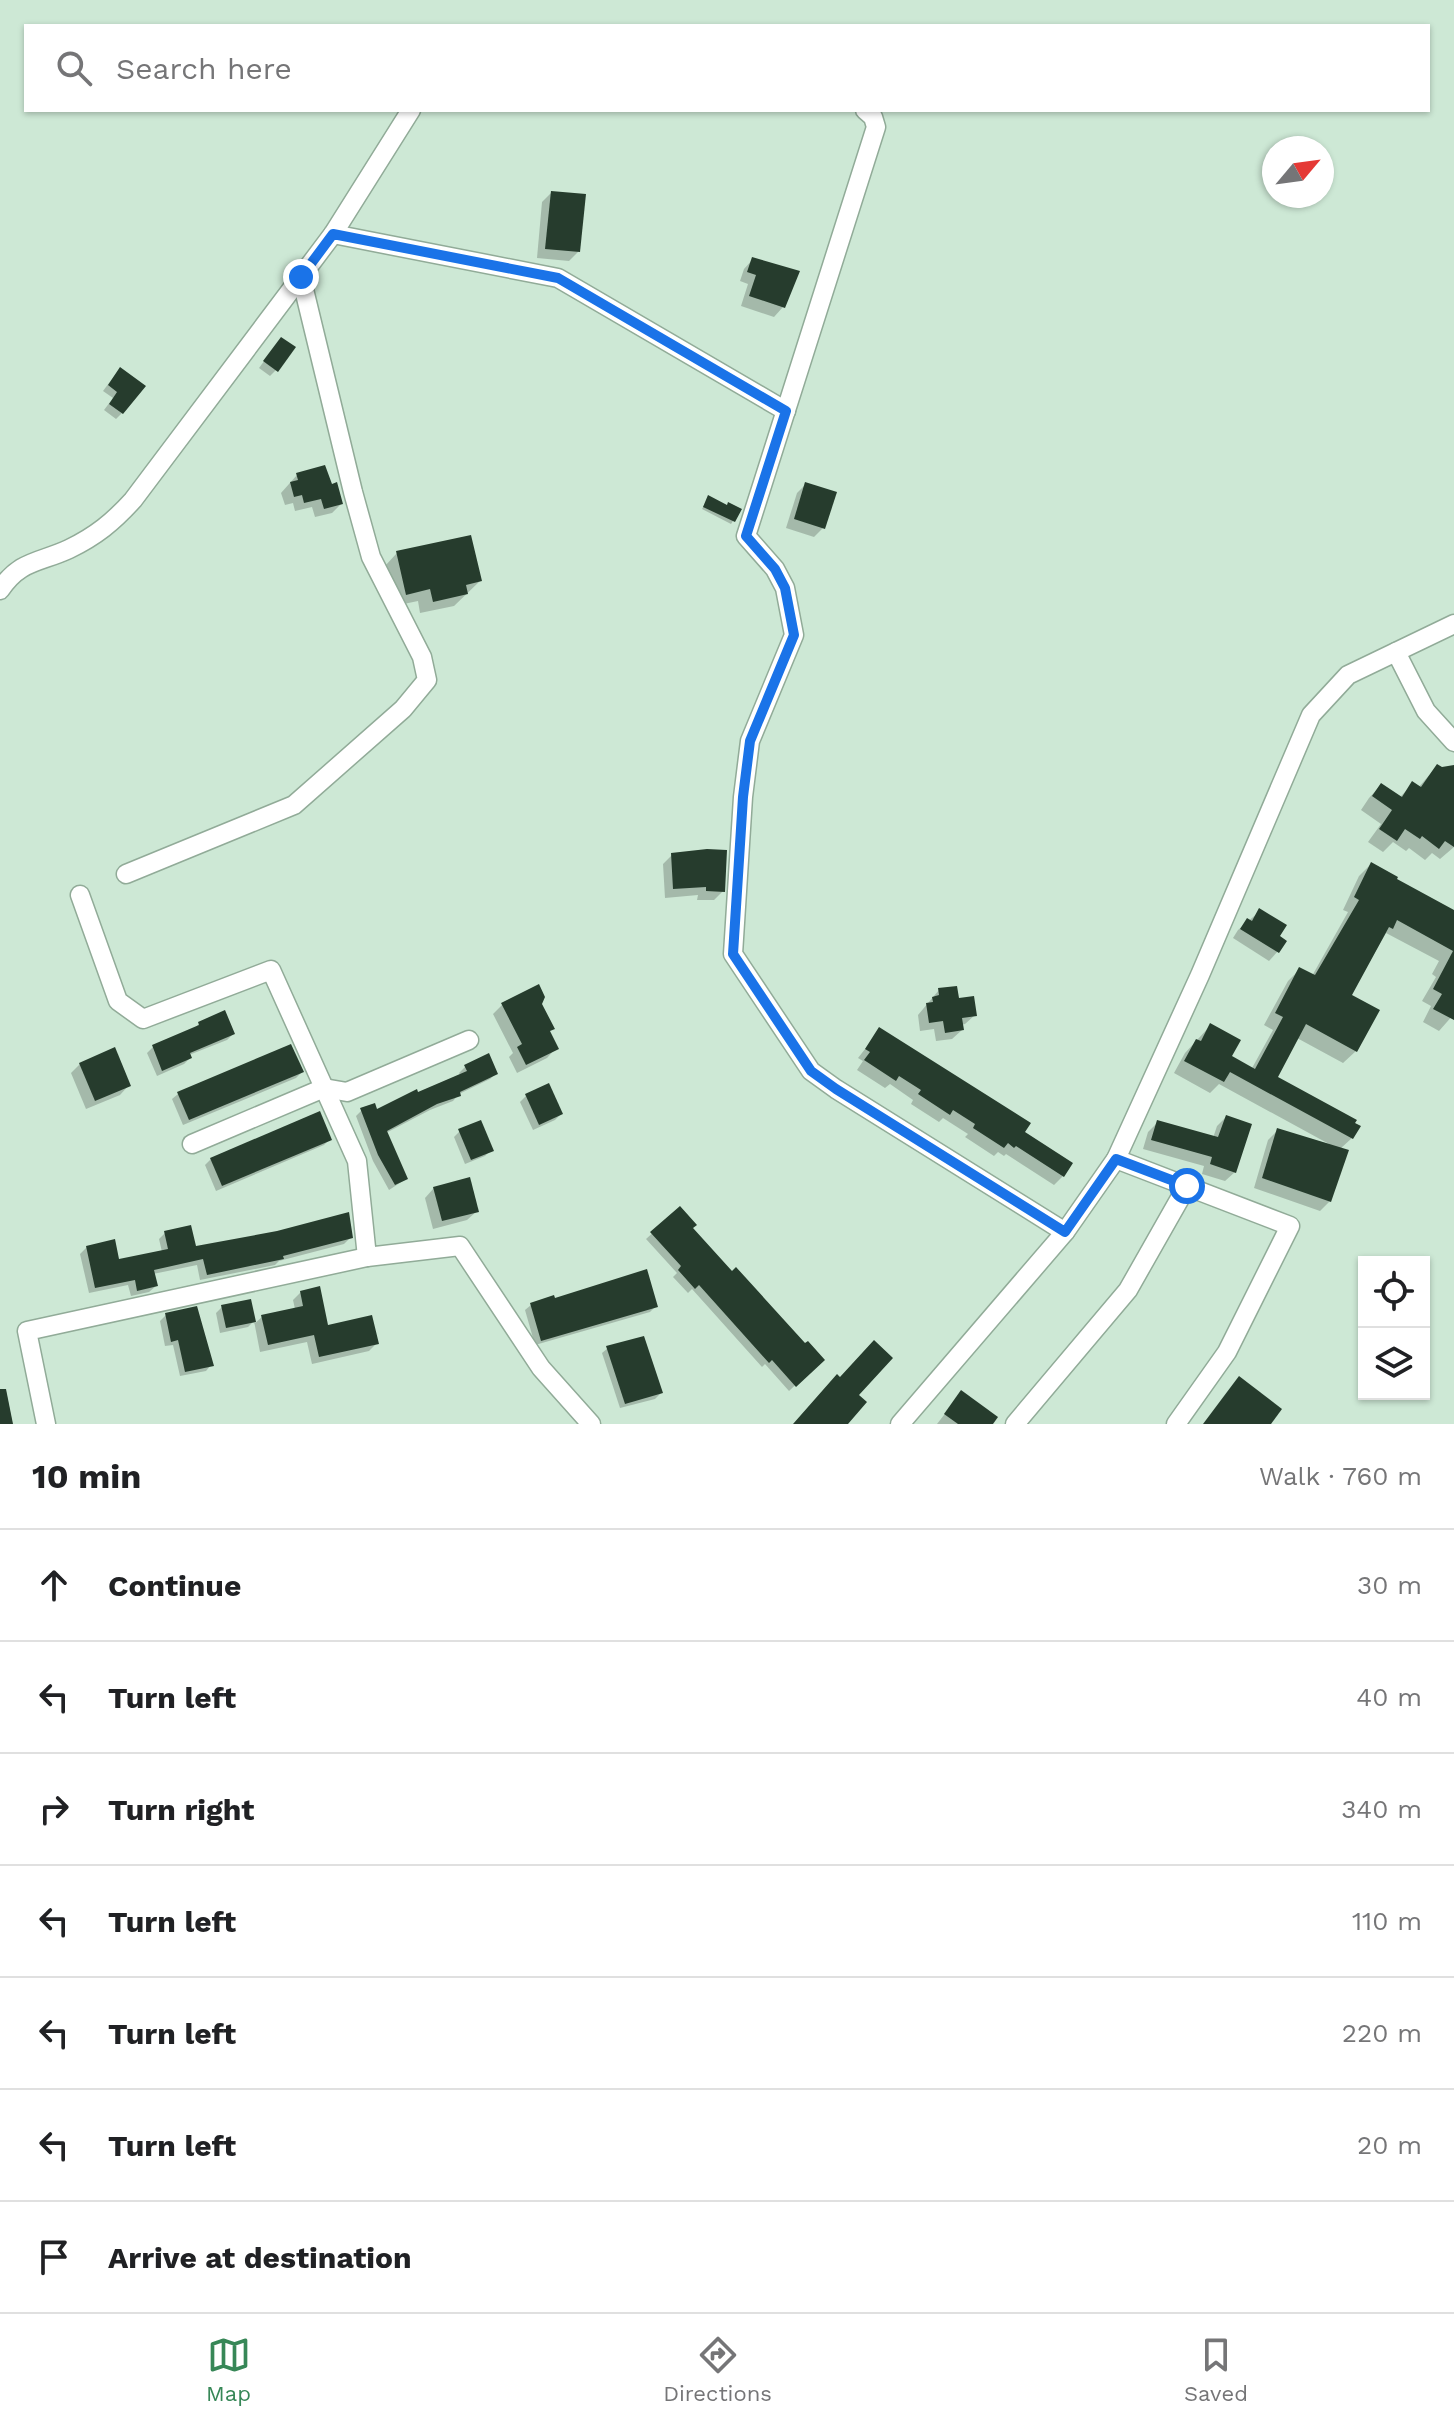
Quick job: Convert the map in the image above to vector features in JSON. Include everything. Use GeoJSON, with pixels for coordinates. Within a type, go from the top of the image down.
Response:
{"type":"FeatureCollection","features":[{"type":"Feature","properties":{"kind":"street"},"geometry":{"type":"LineString","coordinates":[[0,590],[21,567],[67,550],[112,523],[133,500],[333,234],[410,112]]}},
{"type":"Feature","properties":{"kind":"street"},"geometry":{"type":"LineString","coordinates":[[867,112],[873,117],[876,127],[746,536],[775,569],[785,588],[794,635],[750,741],[743,797],[733,954],[811,1071],[1065,1232]]}},
{"type":"Feature","properties":{"kind":"street"},"geometry":{"type":"LineString","coordinates":[[333,234],[558,278],[786,411]]}},
{"type":"Feature","properties":{"kind":"street"},"geometry":{"type":"LineString","coordinates":[[126,874],[294,805],[403,709],[427,680],[422,657],[371,557],[301,277]]}},
{"type":"Feature","properties":{"kind":"street"},"geometry":{"type":"LineString","coordinates":[[900,1424],[1065,1232],[1116,1159],[1200,975],[1311,715],[1348,675],[1454,624]]}},
{"type":"Feature","properties":{"kind":"street"},"geometry":{"type":"LineString","coordinates":[[1396,652],[1426,711],[1454,742]]}},
{"type":"Feature","properties":{"kind":"street"},"geometry":{"type":"LineString","coordinates":[[80,895],[118,1001],[143,1019],[271,970],[357,1161],[367,1257]]}},
{"type":"Feature","properties":{"kind":"street"},"geometry":{"type":"LineString","coordinates":[[192,1144],[324,1088],[347,1092],[469,1040]]}},
{"type":"Feature","properties":{"kind":"street"},"geometry":{"type":"LineString","coordinates":[[1116,1159],[1290,1226],[1227,1352],[1176,1424]]}},
{"type":"Feature","properties":{"kind":"street"},"geometry":{"type":"LineString","coordinates":[[1015,1424],[1128,1290],[1187,1186]]}},
{"type":"Feature","properties":{"kind":"street"},"geometry":{"type":"LineString","coordinates":[[46,1424],[27,1331],[367,1257],[460,1246],[541,1368],[591,1424]]}},
{"type":"Feature","properties":{"kind":"building"},"geometry":{"type":"Polygon","coordinates":[[[551,191],[586,194],[580,252],[545,249],[551,191]]]}},
{"type":"Feature","properties":{"kind":"building"},"geometry":{"type":"Polygon","coordinates":[[[752,257],[800,271],[785,308],[749,296],[756,275],[747,272],[752,257]]]}},
{"type":"Feature","properties":{"kind":"building"},"geometry":{"type":"Polygon","coordinates":[[[281,337],[296,347],[278,372],[263,361],[281,337]]]}},
{"type":"Feature","properties":{"kind":"building"},"geometry":{"type":"Polygon","coordinates":[[[120,367],[146,386],[123,414],[109,404],[117,392],[108,385],[120,367]]]}},
{"type":"Feature","properties":{"kind":"building"},"geometry":{"type":"Polygon","coordinates":[[[325,465],[332,484],[337,482],[343,504],[324,509],[321,499],[304,503],[302,495],[294,497],[290,482],[298,480],[296,473],[325,465]]]}},
{"type":"Feature","properties":{"kind":"building"},"geometry":{"type":"Polygon","coordinates":[[[805,482],[837,492],[825,529],[794,519],[805,482]]]}},
{"type":"Feature","properties":{"kind":"building"},"geometry":{"type":"Polygon","coordinates":[[[708,495],[742,509],[735,522],[703,507],[708,495]]]}},
{"type":"Feature","properties":{"kind":"building"},"geometry":{"type":"Polygon","coordinates":[[[471,535],[482,581],[466,585],[468,594],[433,602],[430,589],[406,595],[396,551],[471,535]]]}},
{"type":"Feature","properties":{"kind":"building"},"geometry":{"type":"Polygon","coordinates":[[[1437,764],[1442,767],[1454,765],[1454,847],[1445,841],[1439,849],[1422,836],[1420,839],[1405,829],[1397,841],[1379,829],[1392,810],[1372,796],[1381,783],[1402,797],[1412,781],[1421,787],[1437,764]]]}},
{"type":"Feature","properties":{"kind":"building"},"geometry":{"type":"Polygon","coordinates":[[[727,850],[725,892],[706,891],[706,887],[673,889],[671,853],[727,850]]]}},
{"type":"Feature","properties":{"kind":"building"},"geometry":{"type":"Polygon","coordinates":[[[1371,862],[1454,910],[1454,1020],[1433,1009],[1442,994],[1433,989],[1453,951],[1397,920],[1393,929],[1389,927],[1352,995],[1380,1010],[1357,1052],[1306,1024],[1278,1077],[1357,1120],[1355,1123],[1361,1126],[1353,1139],[1230,1072],[1224,1082],[1184,1061],[1196,1039],[1201,1041],[1210,1023],[1241,1040],[1232,1056],[1255,1069],[1283,1017],[1275,1013],[1299,967],[1315,975],[1359,900],[1354,897],[1371,862]]]}},
{"type":"Feature","properties":{"kind":"building"},"geometry":{"type":"Polygon","coordinates":[[[1259,908],[1287,925],[1280,936],[1287,941],[1279,953],[1240,929],[1247,918],[1252,921],[1259,908]]]}},
{"type":"Feature","properties":{"kind":"building"},"geometry":{"type":"Polygon","coordinates":[[[539,984],[545,997],[542,1004],[555,1029],[550,1031],[559,1049],[526,1065],[517,1047],[522,1044],[501,1003],[539,984]]]}},
{"type":"Feature","properties":{"kind":"building"},"geometry":{"type":"Polygon","coordinates":[[[957,986],[959,998],[974,996],[977,1016],[962,1018],[964,1030],[945,1033],[943,1021],[929,1023],[926,1003],[933,1002],[932,997],[939,995],[938,988],[957,986]]]}},
{"type":"Feature","properties":{"kind":"building"},"geometry":{"type":"Polygon","coordinates":[[[225,1010],[235,1034],[190,1053],[192,1058],[162,1071],[152,1045],[225,1010]]]}},
{"type":"Feature","properties":{"kind":"building"},"geometry":{"type":"Polygon","coordinates":[[[879,1027],[1031,1123],[1025,1132],[1073,1163],[1064,1177],[1016,1146],[1014,1148],[1008,1143],[1004,1148],[973,1128],[975,1124],[953,1110],[950,1115],[918,1094],[921,1090],[899,1076],[896,1081],[864,1060],[870,1052],[865,1049],[879,1027]]]}},
{"type":"Feature","properties":{"kind":"building"},"geometry":{"type":"Polygon","coordinates":[[[291,1044],[304,1072],[189,1120],[177,1092],[291,1044]]]}},
{"type":"Feature","properties":{"kind":"building"},"geometry":{"type":"Polygon","coordinates":[[[115,1047],[131,1086],[95,1101],[79,1063],[115,1047]]]}},
{"type":"Feature","properties":{"kind":"building"},"geometry":{"type":"Polygon","coordinates":[[[489,1053],[498,1074],[460,1092],[461,1096],[437,1104],[387,1131],[408,1179],[395,1185],[378,1155],[360,1108],[375,1103],[377,1109],[417,1089],[418,1092],[467,1071],[464,1065],[489,1053]]]}},
{"type":"Feature","properties":{"kind":"building"},"geometry":{"type":"Polygon","coordinates":[[[549,1083],[563,1114],[539,1125],[525,1094],[549,1083]]]}},
{"type":"Feature","properties":{"kind":"building"},"geometry":{"type":"Polygon","coordinates":[[[320,1111],[332,1140],[222,1186],[210,1158],[320,1111]]]}},
{"type":"Feature","properties":{"kind":"building"},"geometry":{"type":"Polygon","coordinates":[[[1226,1115],[1252,1124],[1236,1173],[1210,1164],[1212,1157],[1151,1140],[1157,1120],[1218,1137],[1226,1115]]]}},
{"type":"Feature","properties":{"kind":"building"},"geometry":{"type":"Polygon","coordinates":[[[481,1120],[494,1151],[471,1160],[458,1129],[481,1120]]]}},
{"type":"Feature","properties":{"kind":"building"},"geometry":{"type":"Polygon","coordinates":[[[1277,1128],[1349,1150],[1331,1202],[1262,1178],[1277,1128]]]}},
{"type":"Feature","properties":{"kind":"building"},"geometry":{"type":"Polygon","coordinates":[[[470,1177],[479,1212],[442,1221],[433,1187],[470,1177]]]}},
{"type":"Feature","properties":{"kind":"building"},"geometry":{"type":"Polygon","coordinates":[[[680,1206],[697,1225],[693,1228],[732,1271],[736,1267],[805,1343],[808,1341],[825,1360],[796,1387],[772,1360],[769,1363],[699,1285],[695,1289],[678,1270],[681,1266],[650,1232],[680,1206]]]}},
{"type":"Feature","properties":{"kind":"building"},"geometry":{"type":"Polygon","coordinates":[[[349,1212],[353,1238],[283,1256],[284,1259],[207,1275],[203,1259],[154,1270],[158,1286],[137,1291],[135,1280],[95,1288],[86,1246],[115,1239],[119,1259],[168,1249],[164,1231],[191,1225],[196,1246],[277,1231],[349,1212]]]}},
{"type":"Feature","properties":{"kind":"building"},"geometry":{"type":"Polygon","coordinates":[[[647,1269],[658,1307],[541,1341],[530,1303],[647,1269]]]}},
{"type":"Feature","properties":{"kind":"building"},"geometry":{"type":"Polygon","coordinates":[[[320,1286],[328,1325],[372,1315],[379,1344],[319,1357],[314,1335],[268,1345],[261,1315],[303,1306],[300,1291],[320,1286]]]}},
{"type":"Feature","properties":{"kind":"building"},"geometry":{"type":"Polygon","coordinates":[[[251,1299],[256,1322],[226,1328],[221,1305],[251,1299]]]}},
{"type":"Feature","properties":{"kind":"building"},"geometry":{"type":"Polygon","coordinates":[[[197,1306],[214,1366],[185,1372],[178,1340],[171,1342],[165,1313],[197,1306]]]}},
{"type":"Feature","properties":{"kind":"building"},"geometry":{"type":"Polygon","coordinates":[[[644,1336],[663,1393],[625,1404],[606,1346],[644,1336]]]}},
{"type":"Feature","properties":{"kind":"building"},"geometry":{"type":"Polygon","coordinates":[[[874,1340],[893,1358],[859,1395],[867,1402],[848,1424],[793,1424],[837,1374],[840,1377],[874,1340]]]}},
{"type":"Feature","properties":{"kind":"building"},"geometry":{"type":"Polygon","coordinates":[[[1239,1376],[1282,1409],[1271,1424],[1203,1424],[1239,1376]]]}},
{"type":"Feature","properties":{"kind":"building"},"geometry":{"type":"Polygon","coordinates":[[[0,1389],[6,1389],[13,1424],[0,1424],[0,1389]]]}},
{"type":"Feature","properties":{"kind":"building"},"geometry":{"type":"Polygon","coordinates":[[[961,1390],[998,1417],[993,1424],[958,1424],[944,1414],[961,1390]]]}},
{"type":"Feature","properties":{"kind":"route"},"geometry":{"type":"LineString","coordinates":[[301,277],[333,234],[558,278],[786,411],[746,536],[775,569],[785,588],[794,635],[750,741],[743,797],[733,954],[811,1071],[1065,1232],[1116,1159],[1187,1186]]}}]}
